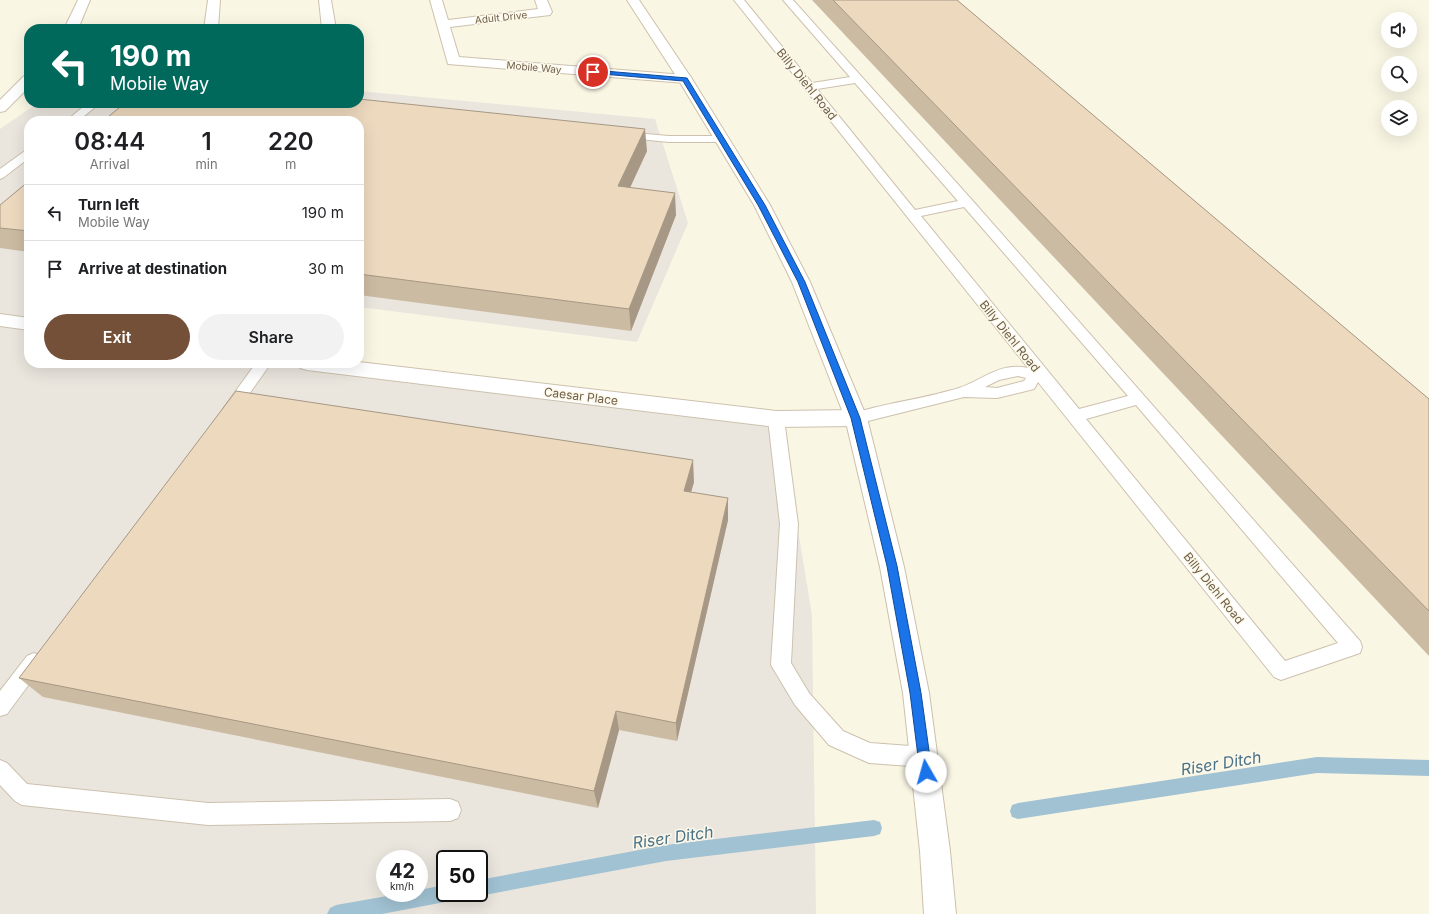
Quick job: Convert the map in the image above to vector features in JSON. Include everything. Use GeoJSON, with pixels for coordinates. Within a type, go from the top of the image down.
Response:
{"type":"FeatureCollection","features":[{"type":"Feature","properties":{"kind":"street"},"geometry":{"type":"LineString","coordinates":[[73,24],[84,0]]}},
{"type":"Feature","properties":{"kind":"street"},"geometry":{"type":"LineString","coordinates":[[212,24],[214,0]]}},
{"type":"Feature","properties":{"kind":"street"},"geometry":{"type":"LineString","coordinates":[[325,0],[328,24]]}},
{"type":"Feature","properties":{"kind":"street"},"geometry":{"type":"LineString","coordinates":[[436,0],[443,24]]}},
{"type":"Feature","properties":{"kind":"street","name":"Adult Drive"},"geometry":{"type":"LineString","coordinates":[[443,24],[546,12],[541,0]]}},
{"type":"Feature","properties":{"kind":"street"},"geometry":{"type":"LineString","coordinates":[[633,0],[685,79],[762,205],[801,282],[856,418],[892,566],[916,693],[935,851],[940,914]]}},
{"type":"Feature","properties":{"kind":"street","name":"Mobile Way"},"geometry":{"type":"LineString","coordinates":[[443,24],[453,61],[685,79]]}},
{"type":"Feature","properties":{"kind":"street"},"geometry":{"type":"LineString","coordinates":[[0,108],[24,84]]}},
{"type":"Feature","properties":{"kind":"street"},"geometry":{"type":"LineString","coordinates":[[0,320],[24,323]]}},
{"type":"Feature","properties":{"kind":"street","name":"Caesar Place"},"geometry":{"type":"LineString","coordinates":[[348,368],[776,420],[856,418]]}},
{"type":"Feature","properties":{"kind":"lane","name":"Billy Diehl Road"},"geometry":{"type":"LineString","coordinates":[[740,0],[1038,374],[1075,416],[1281,671],[1352,647],[1140,399]]}},
{"type":"Feature","properties":{"kind":"lane"},"geometry":{"type":"LineString","coordinates":[[788,0],[1140,399],[1075,416]]}},
{"type":"Feature","properties":{"kind":"lane"},"geometry":{"type":"LineString","coordinates":[[809,87],[859,79]]}},
{"type":"Feature","properties":{"kind":"lane"},"geometry":{"type":"LineString","coordinates":[[78,116],[88,108]]}},
{"type":"Feature","properties":{"kind":"lane"},"geometry":{"type":"LineString","coordinates":[[614,134],[669,139],[722,139]]}},
{"type":"Feature","properties":{"kind":"lane"},"geometry":{"type":"LineString","coordinates":[[0,175],[24,157]]}},
{"type":"Feature","properties":{"kind":"lane"},"geometry":{"type":"LineString","coordinates":[[912,214],[968,203]]}},
{"type":"Feature","properties":{"kind":"lane"},"geometry":{"type":"LineString","coordinates":[[218,425],[260,368]]}},
{"type":"Feature","properties":{"kind":"lane"},"geometry":{"type":"LineString","coordinates":[[856,418],[964,392],[997,393],[1029,385],[1038,374]]}},
{"type":"Feature","properties":{"kind":"lane"},"geometry":{"type":"LineString","coordinates":[[776,420],[789,524],[781,665],[802,699],[836,738],[869,753],[924,757]]}},
{"type":"Feature","properties":{"kind":"lane"},"geometry":{"type":"LineString","coordinates":[[0,707],[44,650]]}},
{"type":"Feature","properties":{"kind":"lane"},"geometry":{"type":"LineString","coordinates":[[0,770],[22,794],[208,814],[450,810]]}},
{"type":"Feature","properties":{"kind":"shaded area"},"geometry":{"type":"Polygon","coordinates":[[[364,91],[655,119],[688,223],[637,342],[364,308],[364,116],[24,116],[24,368],[360,368],[781,427],[812,615],[816,914],[0,914],[0,129],[31,108],[364,108],[364,91]]]}},
{"type":"Feature","properties":{"kind":"building"},"geometry":{"type":"Polygon","coordinates":[[[833,0],[957,0],[1429,399],[1429,611],[833,0]]]}},
{"type":"Feature","properties":{"kind":"building"},"geometry":{"type":"Polygon","coordinates":[[[364,100],[645,129],[618,186],[675,193],[629,309],[364,275],[364,116],[109,116],[119,108],[364,108],[364,100]]]}},
{"type":"Feature","properties":{"kind":"building"},"geometry":{"type":"Polygon","coordinates":[[[24,185],[24,230],[0,228],[0,205],[24,185]]]}},
{"type":"Feature","properties":{"kind":"building"},"geometry":{"type":"Polygon","coordinates":[[[236,391],[693,460],[684,491],[728,498],[676,723],[616,711],[594,791],[19,678],[236,391]]]}},
{"type":"Feature","properties":{"kind":"waterway","name":"Riser Ditch"},"geometry":{"type":"LineString","coordinates":[[1018,811],[1317,765],[1429,768]]}},
{"type":"Feature","properties":{"kind":"waterway","name":"Riser Ditch"},"geometry":{"type":"LineString","coordinates":[[488,886],[666,853],[874,828]]}},
{"type":"Feature","properties":{"kind":"waterway","name":"Riser Ditch"},"geometry":{"type":"LineString","coordinates":[[336,914],[436,896]]}},
{"type":"Feature","properties":{"kind":"route"},"geometry":{"type":"LineString","coordinates":[[593,72],[685,79],[762,205],[801,282],[856,418],[892,566],[916,693],[926,772]]}}]}
